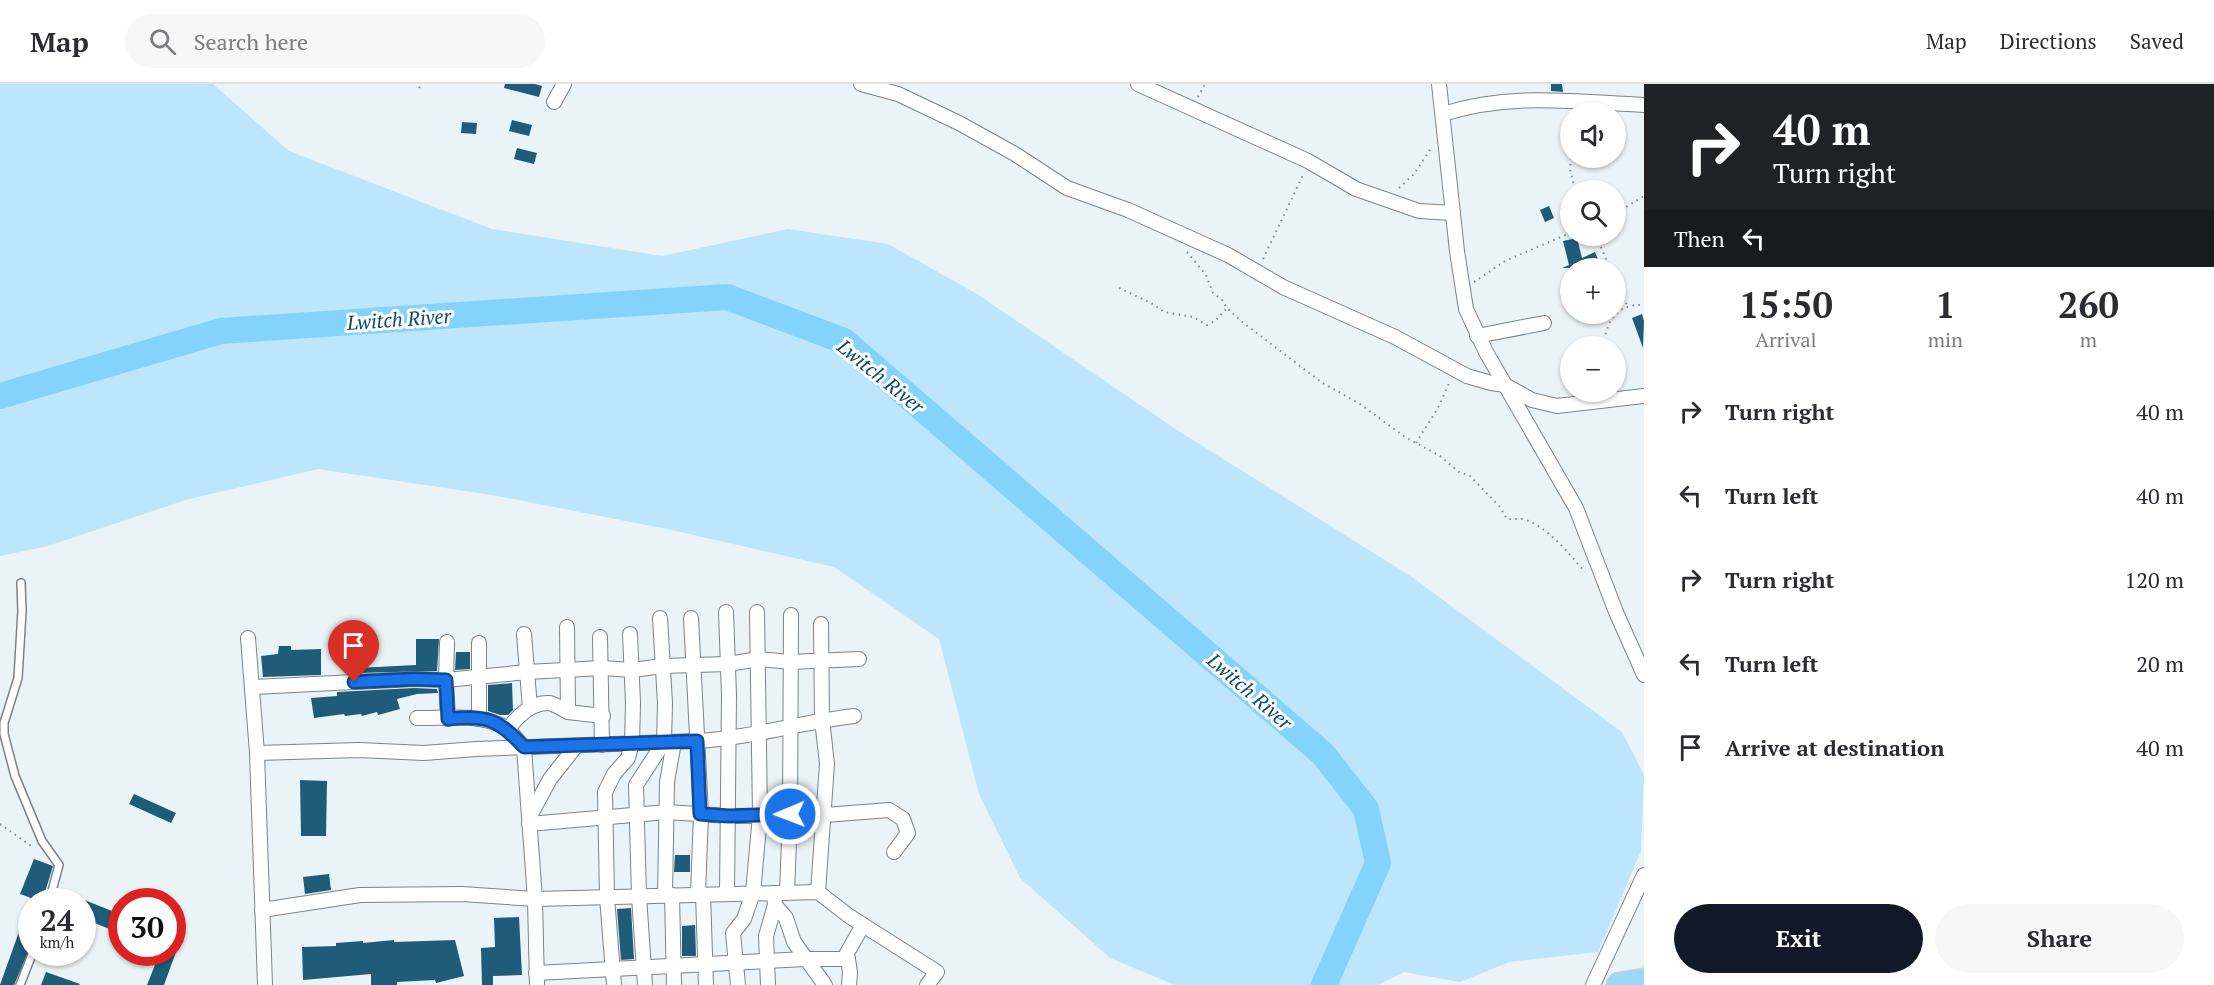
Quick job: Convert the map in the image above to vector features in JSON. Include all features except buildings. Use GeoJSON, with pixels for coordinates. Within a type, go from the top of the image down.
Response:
{"type":"FeatureCollection","features":[{"type":"Feature","properties":{"kind":"highway"},"geometry":{"type":"LineString","coordinates":[[1619,985],[1644,981]]}},
{"type":"Feature","properties":{"kind":"street"},"geometry":{"type":"LineString","coordinates":[[554,102],[564,84]]}},
{"type":"Feature","properties":{"kind":"street"},"geometry":{"type":"LineString","coordinates":[[861,84],[900,89],[985,137],[1067,188],[1128,210],[1228,255],[1295,293],[1395,337],[1455,370],[1481,381],[1505,385],[1532,400],[1557,406],[1644,396]]}},
{"type":"Feature","properties":{"kind":"street"},"geometry":{"type":"LineString","coordinates":[[1138,84],[1308,161],[1356,189],[1419,212],[1453,213]]}},
{"type":"Feature","properties":{"kind":"street"},"geometry":{"type":"LineString","coordinates":[[1439,84],[1462,291],[1466,309],[1477,336],[1576,508],[1644,675]]}},
{"type":"Feature","properties":{"kind":"street"},"geometry":{"type":"LineString","coordinates":[[1443,114],[1477,104],[1523,99],[1644,105]]}},
{"type":"Feature","properties":{"kind":"street"},"geometry":{"type":"LineString","coordinates":[[1477,336],[1544,323]]}},
{"type":"Feature","properties":{"kind":"street"},"geometry":{"type":"LineString","coordinates":[[726,612],[729,739],[727,894]]}},
{"type":"Feature","properties":{"kind":"street"},"geometry":{"type":"LineString","coordinates":[[738,985],[734,933],[744,919],[753,893],[759,815],[757,612]]}},
{"type":"Feature","properties":{"kind":"street"},"geometry":{"type":"LineString","coordinates":[[768,985],[767,927],[778,897],[790,814],[791,615]]}},
{"type":"Feature","properties":{"kind":"street"},"geometry":{"type":"LineString","coordinates":[[660,618],[669,742],[668,895],[674,985]]}},
{"type":"Feature","properties":{"kind":"street"},"geometry":{"type":"LineString","coordinates":[[691,618],[700,814],[700,894],[706,985]]}},
{"type":"Feature","properties":{"kind":"street"},"geometry":{"type":"LineString","coordinates":[[818,892],[827,764],[822,719],[821,624]]}},
{"type":"Feature","properties":{"kind":"street"},"geometry":{"type":"LineString","coordinates":[[567,627],[568,712]]}},
{"type":"Feature","properties":{"kind":"street"},"geometry":{"type":"LineString","coordinates":[[525,634],[530,708]]}},
{"type":"Feature","properties":{"kind":"street"},"geometry":{"type":"LineString","coordinates":[[614,985],[607,897],[605,792],[614,774],[628,758],[632,743],[633,670],[630,634]]}},
{"type":"Feature","properties":{"kind":"street"},"geometry":{"type":"LineString","coordinates":[[600,637],[602,745]]}},
{"type":"Feature","properties":{"kind":"street"},"geometry":{"type":"LineString","coordinates":[[248,638],[257,753],[265,985]]}},
{"type":"Feature","properties":{"kind":"street"},"geometry":{"type":"LineString","coordinates":[[447,642],[448,719]]}},
{"type":"Feature","properties":{"kind":"street"},"geometry":{"type":"LineString","coordinates":[[479,643],[479,719]]}},
{"type":"Feature","properties":{"kind":"street"},"geometry":{"type":"LineString","coordinates":[[252,687],[414,679],[446,680],[527,672],[602,668],[633,670],[759,660],[790,662],[859,659]]}},
{"type":"Feature","properties":{"kind":"street"},"geometry":{"type":"LineString","coordinates":[[508,729],[515,719],[530,708],[549,703],[568,712],[603,716]]}},
{"type":"Feature","properties":{"kind":"street"},"geometry":{"type":"LineString","coordinates":[[257,753],[359,750],[424,753],[697,741],[729,739],[822,719],[854,716]]}},
{"type":"Feature","properties":{"kind":"street"},"geometry":{"type":"LineString","coordinates":[[417,718],[465,717],[493,721],[508,729],[524,747],[535,899],[536,979],[584,970],[848,959]]}},
{"type":"Feature","properties":{"kind":"street"},"geometry":{"type":"LineString","coordinates":[[645,985],[639,896],[636,785],[669,742]]}},
{"type":"Feature","properties":{"kind":"street"},"geometry":{"type":"LineString","coordinates":[[529,822],[550,779],[576,746]]}},
{"type":"Feature","properties":{"kind":"street"},"geometry":{"type":"LineString","coordinates":[[529,822],[606,819],[667,812],[729,816],[825,815],[889,810],[903,819],[909,832],[894,852]]}},
{"type":"Feature","properties":{"kind":"street"},"geometry":{"type":"LineString","coordinates":[[1593,985],[1644,875]]}},
{"type":"Feature","properties":{"kind":"street"},"geometry":{"type":"LineString","coordinates":[[262,910],[360,894],[462,894],[535,899],[753,893],[778,897],[818,892],[863,925],[937,972],[927,985]]}},
{"type":"Feature","properties":{"kind":"street"},"geometry":{"type":"LineString","coordinates":[[778,897],[794,942],[825,985]]}},
{"type":"Feature","properties":{"kind":"street"},"geometry":{"type":"LineString","coordinates":[[849,985],[847,953],[863,925]]}},
{"type":"Feature","properties":{"kind":"street"},"geometry":{"type":"LineString","coordinates":[[584,970],[584,985]]}},
{"type":"Feature","properties":{"kind":"lane"},"geometry":{"type":"LineString","coordinates":[[21,583],[22,611],[18,678],[2,722],[15,776],[42,841],[59,865],[53,888]]}},
{"type":"Feature","properties":{"kind":"lane"},"geometry":{"type":"LineString","coordinates":[[20,985],[27,966]]}},
{"type":"Feature","properties":{"kind":"path"},"geometry":{"type":"LineString","coordinates":[[1379,197],[1390,194],[1409,180],[1427,153],[1445,134]]}},
{"type":"Feature","properties":{"kind":"path"},"geometry":{"type":"LineString","coordinates":[[1257,272],[1308,161]]}},
{"type":"Feature","properties":{"kind":"path"},"geometry":{"type":"LineString","coordinates":[[1626,207],[1644,196]]}},
{"type":"Feature","properties":{"kind":"path"},"geometry":{"type":"LineString","coordinates":[[1174,232],[1206,275],[1213,293],[1222,300],[1227,308],[1321,382],[1360,404],[1416,443],[1440,456],[1459,472],[1475,479],[1500,507],[1507,519],[1524,520],[1539,528],[1560,544],[1587,574],[1593,578],[1604,579]]}},
{"type":"Feature","properties":{"kind":"path"},"geometry":{"type":"LineString","coordinates":[[1462,291],[1505,261],[1560,238]]}},
{"type":"Feature","properties":{"kind":"path"},"geometry":{"type":"LineString","coordinates":[[1119,288],[1146,300],[1164,312],[1193,317],[1207,325],[1215,321],[1227,308]]}},
{"type":"Feature","properties":{"kind":"path"},"geometry":{"type":"LineString","coordinates":[[1626,302],[1628,306]]}},
{"type":"Feature","properties":{"kind":"path"},"geometry":{"type":"LineString","coordinates":[[1605,336],[1611,319],[1628,306],[1644,305]]}},
{"type":"Feature","properties":{"kind":"path"},"geometry":{"type":"LineString","coordinates":[[1416,443],[1438,408],[1455,370]]}},
{"type":"Feature","properties":{"kind":"path"},"geometry":{"type":"LineString","coordinates":[[0,824],[59,865]]}},
{"type":"Feature","properties":{"kind":"shaded area"},"geometry":{"type":"Polygon","coordinates":[[[0,84],[213,84],[289,151],[492,229],[662,256],[788,229],[888,244],[977,294],[1177,430],[1412,577],[1622,732],[1644,775],[1641,851],[1598,952],[1509,962],[1460,982],[1404,972],[1378,985],[1175,985],[1110,958],[1020,878],[979,794],[939,639],[834,567],[667,529],[492,495],[318,469],[189,499],[48,546],[0,556],[0,84]]]}},
{"type":"Feature","properties":{"kind":"waterway","name":"Lwitch River"},"geometry":{"type":"LineString","coordinates":[[0,396],[221,331],[727,297],[844,341],[1323,754],[1366,809],[1378,863],[1324,985]]}},
{"type":"Feature","properties":{"kind":"route"},"geometry":{"type":"LineString","coordinates":[[354,682],[446,680],[448,719],[465,717],[493,721],[508,729],[524,747],[697,741],[700,814],[729,816],[790,814]]}}]}
